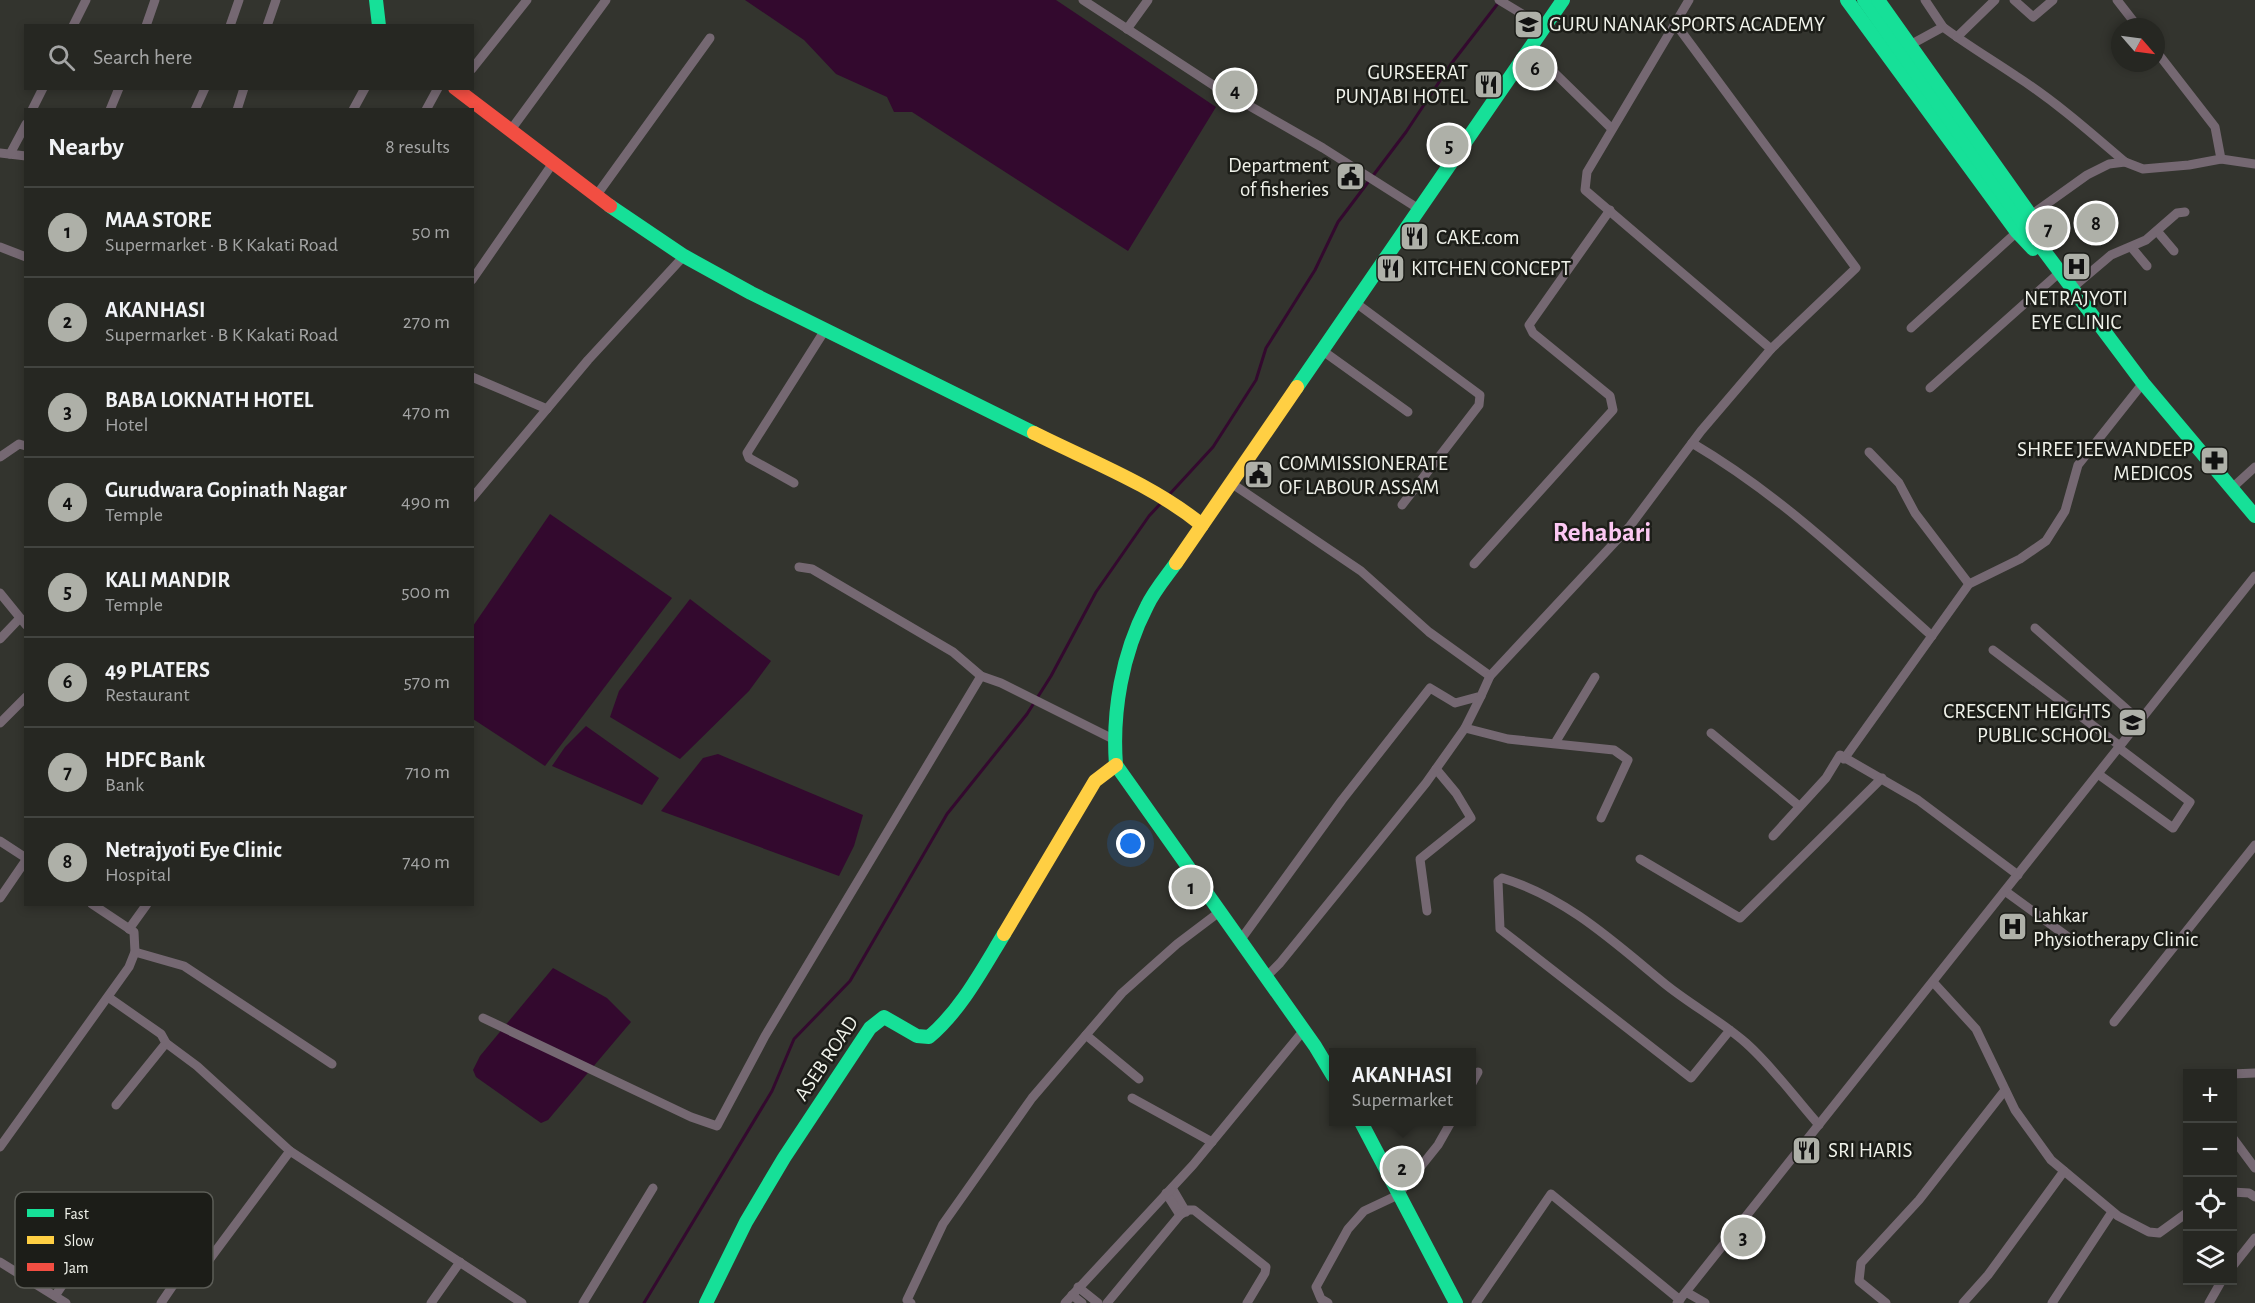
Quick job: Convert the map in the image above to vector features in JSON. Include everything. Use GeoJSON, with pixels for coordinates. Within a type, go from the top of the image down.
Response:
{"type":"FeatureCollection","features":[{"type":"Feature","properties":{"kind":"main road"},"geometry":{"type":"LineString","coordinates":[[376,0],[379,24]]}},
{"type":"Feature","properties":{"kind":"main road"},"geometry":{"type":"LineString","coordinates":[[1329,1070],[1304,1030],[1218,913],[1116,765],[1113,739],[1115,710],[1128,652],[1147,605],[1563,0]]}},
{"type":"Feature","properties":{"kind":"main road"},"geometry":{"type":"LineString","coordinates":[[1847,0],[2017,232],[2039,256],[2050,259]]}},
{"type":"Feature","properties":{"kind":"main road"},"geometry":{"type":"LineString","coordinates":[[1864,0],[2033,236],[2143,383],[2255,516]]}},
{"type":"Feature","properties":{"kind":"main road"},"geometry":{"type":"LineString","coordinates":[[1878,0],[2050,242],[2050,259]]}},
{"type":"Feature","properties":{"kind":"main road"},"geometry":{"type":"LineString","coordinates":[[457,90],[630,222],[684,256],[825,330],[1146,489],[1185,511],[1202,525]]}},
{"type":"Feature","properties":{"kind":"main road","name":"ASEB ROAD"},"geometry":{"type":"LineString","coordinates":[[706,1303],[747,1222],[784,1158],[870,1028],[884,1017],[920,1036],[929,1037],[943,1028],[969,992],[1095,781],[1116,765]]}},
{"type":"Feature","properties":{"kind":"main road"},"geometry":{"type":"LineString","coordinates":[[1362,1126],[1398,1195],[1418,1227],[1456,1303]]}},
{"type":"Feature","properties":{"kind":"street"},"geometry":{"type":"LineString","coordinates":[[74,24],[86,0]]}},
{"type":"Feature","properties":{"kind":"street"},"geometry":{"type":"LineString","coordinates":[[147,24],[155,0]]}},
{"type":"Feature","properties":{"kind":"street"},"geometry":{"type":"LineString","coordinates":[[231,24],[239,0]]}},
{"type":"Feature","properties":{"kind":"street"},"geometry":{"type":"LineString","coordinates":[[268,24],[276,0]]}},
{"type":"Feature","properties":{"kind":"street"},"geometry":{"type":"LineString","coordinates":[[474,66],[526,0]]}},
{"type":"Feature","properties":{"kind":"street"},"geometry":{"type":"LineString","coordinates":[[510,131],[606,0]]}},
{"type":"Feature","properties":{"kind":"street"},"geometry":{"type":"LineString","coordinates":[[1083,0],[1213,85],[1419,209]]}},
{"type":"Feature","properties":{"kind":"street"},"geometry":{"type":"LineString","coordinates":[[1127,29],[1148,0]]}},
{"type":"Feature","properties":{"kind":"street"},"geometry":{"type":"LineString","coordinates":[[1499,0],[1545,27]]}},
{"type":"Feature","properties":{"kind":"street"},"geometry":{"type":"LineString","coordinates":[[1689,0],[1611,128],[1584,180],[1585,190],[1771,350]]}},
{"type":"Feature","properties":{"kind":"street"},"geometry":{"type":"LineString","coordinates":[[1925,0],[1943,27],[2067,112],[2125,162],[2143,169],[2189,165],[2221,159],[2255,164]]}},
{"type":"Feature","properties":{"kind":"street"},"geometry":{"type":"LineString","coordinates":[[1957,37],[1995,0]]}},
{"type":"Feature","properties":{"kind":"street"},"geometry":{"type":"LineString","coordinates":[[2014,0],[2033,17],[2053,0]]}},
{"type":"Feature","properties":{"kind":"street"},"geometry":{"type":"LineString","coordinates":[[2117,0],[2131,18]]}},
{"type":"Feature","properties":{"kind":"street"},"geometry":{"type":"LineString","coordinates":[[1265,978],[1280,963],[1436,769],[1465,728],[1490,676],[1630,526],[1692,443],[1771,350],[1856,268],[1676,23]]}},
{"type":"Feature","properties":{"kind":"street"},"geometry":{"type":"LineString","coordinates":[[1910,45],[1943,27]]}},
{"type":"Feature","properties":{"kind":"street"},"geometry":{"type":"LineString","coordinates":[[596,196],[710,38]]}},
{"type":"Feature","properties":{"kind":"street"},"geometry":{"type":"LineString","coordinates":[[1530,49],[1611,128]]}},
{"type":"Feature","properties":{"kind":"street"},"geometry":{"type":"LineString","coordinates":[[2165,63],[2215,127],[2221,159]]}},
{"type":"Feature","properties":{"kind":"street"},"geometry":{"type":"LineString","coordinates":[[33,108],[42,90]]}},
{"type":"Feature","properties":{"kind":"street"},"geometry":{"type":"LineString","coordinates":[[111,108],[118,90]]}},
{"type":"Feature","properties":{"kind":"street"},"geometry":{"type":"LineString","coordinates":[[196,108],[204,90]]}},
{"type":"Feature","properties":{"kind":"street"},"geometry":{"type":"LineString","coordinates":[[238,108],[243,90]]}},
{"type":"Feature","properties":{"kind":"street"},"geometry":{"type":"LineString","coordinates":[[354,108],[364,90]]}},
{"type":"Feature","properties":{"kind":"street"},"geometry":{"type":"LineString","coordinates":[[427,108],[437,90]]}},
{"type":"Feature","properties":{"kind":"street"},"geometry":{"type":"LineString","coordinates":[[10,154],[24,128]]}},
{"type":"Feature","properties":{"kind":"street"},"geometry":{"type":"LineString","coordinates":[[0,153],[24,156]]}},
{"type":"Feature","properties":{"kind":"street"},"geometry":{"type":"LineString","coordinates":[[2031,215],[2087,176],[2109,164],[2125,162]]}},
{"type":"Feature","properties":{"kind":"street"},"geometry":{"type":"LineString","coordinates":[[474,277],[553,163]]}},
{"type":"Feature","properties":{"kind":"street"},"geometry":{"type":"LineString","coordinates":[[1474,564],[1613,410],[1610,396],[1533,333],[1529,325],[1610,210]]}},
{"type":"Feature","properties":{"kind":"street"},"geometry":{"type":"LineString","coordinates":[[2072,288],[2111,255],[2132,248],[2157,231],[2177,213],[2185,212]]}},
{"type":"Feature","properties":{"kind":"street"},"geometry":{"type":"LineString","coordinates":[[2157,231],[2174,251]]}},
{"type":"Feature","properties":{"kind":"street"},"geometry":{"type":"LineString","coordinates":[[1911,328],[2017,232]]}},
{"type":"Feature","properties":{"kind":"street"},"geometry":{"type":"LineString","coordinates":[[0,247],[24,256]]}},
{"type":"Feature","properties":{"kind":"street"},"geometry":{"type":"LineString","coordinates":[[2132,248],[2147,266]]}},
{"type":"Feature","properties":{"kind":"street"},"geometry":{"type":"LineString","coordinates":[[474,496],[547,409],[684,256]]}},
{"type":"Feature","properties":{"kind":"street"},"geometry":{"type":"LineString","coordinates":[[1930,388],[2060,272]]}},
{"type":"Feature","properties":{"kind":"street"},"geometry":{"type":"LineString","coordinates":[[1356,303],[1480,395],[1479,405],[1402,505]]}},
{"type":"Feature","properties":{"kind":"street"},"geometry":{"type":"LineString","coordinates":[[794,483],[749,458],[747,453],[825,330]]}},
{"type":"Feature","properties":{"kind":"street"},"geometry":{"type":"LineString","coordinates":[[1323,351],[1408,412]]}},
{"type":"Feature","properties":{"kind":"street"},"geometry":{"type":"LineString","coordinates":[[474,378],[547,409]]}},
{"type":"Feature","properties":{"kind":"street"},"geometry":{"type":"LineString","coordinates":[[1844,759],[1969,584],[2020,560],[2046,541],[2064,511],[2078,465],[2143,383]]}},
{"type":"Feature","properties":{"kind":"street"},"geometry":{"type":"LineString","coordinates":[[1692,443],[1740,471],[1803,521],[1932,636]]}},
{"type":"Feature","properties":{"kind":"street"},"geometry":{"type":"LineString","coordinates":[[0,457],[20,444],[24,445]]}},
{"type":"Feature","properties":{"kind":"street"},"geometry":{"type":"LineString","coordinates":[[1869,452],[1899,483],[1915,513],[1969,584]]}},
{"type":"Feature","properties":{"kind":"street"},"geometry":{"type":"LineString","coordinates":[[2232,488],[2255,467]]}},
{"type":"Feature","properties":{"kind":"street"},"geometry":{"type":"LineString","coordinates":[[1231,483],[1361,571],[1429,632],[1490,676]]}},
{"type":"Feature","properties":{"kind":"street"},"geometry":{"type":"LineString","coordinates":[[799,567],[812,569],[954,652],[981,676],[1001,683],[1113,739]]}},
{"type":"Feature","properties":{"kind":"street"},"geometry":{"type":"LineString","coordinates":[[1681,1298],[2255,576]]}},
{"type":"Feature","properties":{"kind":"street"},"geometry":{"type":"LineString","coordinates":[[0,593],[23,621],[0,639]]}},
{"type":"Feature","properties":{"kind":"street"},"geometry":{"type":"LineString","coordinates":[[2035,628],[2140,721]]}},
{"type":"Feature","properties":{"kind":"street"},"geometry":{"type":"LineString","coordinates":[[1992,650],[2190,802],[2173,828],[2098,774]]}},
{"type":"Feature","properties":{"kind":"street"},"geometry":{"type":"LineString","coordinates":[[483,1018],[691,1117],[717,1126],[765,1036],[981,676]]}},
{"type":"Feature","properties":{"kind":"street"},"geometry":{"type":"LineString","coordinates":[[1555,743],[1595,677]]}},
{"type":"Feature","properties":{"kind":"street"},"geometry":{"type":"LineString","coordinates":[[1239,942],[1342,800],[1430,688],[1455,703],[1481,696]]}},
{"type":"Feature","properties":{"kind":"street"},"geometry":{"type":"LineString","coordinates":[[0,723],[24,699]]}},
{"type":"Feature","properties":{"kind":"street"},"geometry":{"type":"LineString","coordinates":[[1465,728],[1508,739],[1614,750],[1628,760],[1601,818]]}},
{"type":"Feature","properties":{"kind":"street"},"geometry":{"type":"LineString","coordinates":[[1711,733],[1799,806]]}},
{"type":"Feature","properties":{"kind":"street"},"geometry":{"type":"LineString","coordinates":[[1773,836],[1826,778],[1840,755],[1918,800],[2018,875]]}},
{"type":"Feature","properties":{"kind":"street"},"geometry":{"type":"LineString","coordinates":[[1426,911],[1420,859],[1471,818],[1456,793],[1436,769]]}},
{"type":"Feature","properties":{"kind":"street"},"geometry":{"type":"LineString","coordinates":[[1640,860],[1740,918],[1881,778]]}},
{"type":"Feature","properties":{"kind":"street"},"geometry":{"type":"LineString","coordinates":[[0,841],[24,858]]}},
{"type":"Feature","properties":{"kind":"street"},"geometry":{"type":"LineString","coordinates":[[2114,1022],[2255,845]]}},
{"type":"Feature","properties":{"kind":"street"},"geometry":{"type":"LineString","coordinates":[[0,898],[24,862]]}},
{"type":"Feature","properties":{"kind":"street"},"geometry":{"type":"LineString","coordinates":[[1730,1030],[1691,1078],[1500,929],[1498,881],[1502,878],[1525,885],[1552,898],[1609,938],[1676,993],[1730,1030],[1763,1060],[1819,1125]]}},
{"type":"Feature","properties":{"kind":"street"},"geometry":{"type":"LineString","coordinates":[[2005,891],[2068,937]]}},
{"type":"Feature","properties":{"kind":"street"},"geometry":{"type":"LineString","coordinates":[[0,1147],[129,967],[135,952],[134,932],[95,906]]}},
{"type":"Feature","properties":{"kind":"street"},"geometry":{"type":"LineString","coordinates":[[129,929],[146,906]]}},
{"type":"Feature","properties":{"kind":"street"},"geometry":{"type":"LineString","coordinates":[[911,1303],[907,1300],[943,1224],[1032,1098],[1122,993],[1218,913]]}},
{"type":"Feature","properties":{"kind":"street"},"geometry":{"type":"LineString","coordinates":[[135,952],[184,966],[332,1064]]}},
{"type":"Feature","properties":{"kind":"street"},"geometry":{"type":"LineString","coordinates":[[1933,982],[1976,1029],[2021,1119],[2051,1160],[2112,1212],[2149,1232],[2159,1233],[2183,1215]]}},
{"type":"Feature","properties":{"kind":"street"},"geometry":{"type":"LineString","coordinates":[[108,997],[161,1034],[166,1043],[197,1066],[290,1151],[310,1161],[337,1182],[522,1303]]}},
{"type":"Feature","properties":{"kind":"street"},"geometry":{"type":"LineString","coordinates":[[1065,1303],[1212,1142],[1304,1030]]}},
{"type":"Feature","properties":{"kind":"street"},"geometry":{"type":"LineString","coordinates":[[1086,1035],[1139,1079]]}},
{"type":"Feature","properties":{"kind":"street"},"geometry":{"type":"LineString","coordinates":[[116,1105],[166,1043]]}},
{"type":"Feature","properties":{"kind":"street"},"geometry":{"type":"LineString","coordinates":[[1476,1076],[1478,1072]]}},
{"type":"Feature","properties":{"kind":"street"},"geometry":{"type":"LineString","coordinates":[[2237,1074],[2255,1073]]}},
{"type":"Feature","properties":{"kind":"street"},"geometry":{"type":"LineString","coordinates":[[1886,1303],[1859,1281],[1861,1263],[1919,1200],[2005,1090]]}},
{"type":"Feature","properties":{"kind":"street"},"geometry":{"type":"LineString","coordinates":[[1132,1098],[1212,1142]]}},
{"type":"Feature","properties":{"kind":"street"},"geometry":{"type":"LineString","coordinates":[[1328,1303],[1321,1299],[1316,1287],[1348,1229],[1364,1212],[1398,1195],[1438,1145],[1449,1126]]}},
{"type":"Feature","properties":{"kind":"street"},"geometry":{"type":"LineString","coordinates":[[2237,1144],[2255,1168]]}},
{"type":"Feature","properties":{"kind":"street"},"geometry":{"type":"LineString","coordinates":[[213,1256],[290,1151]]}},
{"type":"Feature","properties":{"kind":"street"},"geometry":{"type":"LineString","coordinates":[[1964,1303],[1988,1275],[2064,1171]]}},
{"type":"Feature","properties":{"kind":"street"},"geometry":{"type":"LineString","coordinates":[[583,1303],[653,1188]]}},
{"type":"Feature","properties":{"kind":"street"},"geometry":{"type":"LineString","coordinates":[[1169,1190],[1183,1213]]}},
{"type":"Feature","properties":{"kind":"street"},"geometry":{"type":"LineString","coordinates":[[2237,1192],[2249,1193],[2255,1197]]}},
{"type":"Feature","properties":{"kind":"street"},"geometry":{"type":"LineString","coordinates":[[1476,1303],[1551,1194],[1681,1298],[1705,1303]]}},
{"type":"Feature","properties":{"kind":"street"},"geometry":{"type":"LineString","coordinates":[[1107,1303],[1183,1213],[1194,1210],[1266,1267],[1265,1273],[1247,1303]]}},
{"type":"Feature","properties":{"kind":"street"},"geometry":{"type":"LineString","coordinates":[[2052,1303],[2112,1212]]}},
{"type":"Feature","properties":{"kind":"street"},"geometry":{"type":"LineString","coordinates":[[2237,1261],[2255,1238]]}},
{"type":"Feature","properties":{"kind":"street"},"geometry":{"type":"LineString","coordinates":[[0,1262],[15,1271]]}},
{"type":"Feature","properties":{"kind":"street"},"geometry":{"type":"LineString","coordinates":[[431,1303],[460,1262]]}},
{"type":"Feature","properties":{"kind":"street"},"geometry":{"type":"LineString","coordinates":[[2209,1303],[2220,1285]]}},
{"type":"Feature","properties":{"kind":"street"},"geometry":{"type":"LineString","coordinates":[[42,1288],[66,1303]]}},
{"type":"Feature","properties":{"kind":"street"},"geometry":{"type":"LineString","coordinates":[[55,1296],[60,1288]]}},
{"type":"Feature","properties":{"kind":"street"},"geometry":{"type":"LineString","coordinates":[[161,1303],[172,1288]]}},
{"type":"Feature","properties":{"kind":"street"},"geometry":{"type":"LineString","coordinates":[[1075,1291],[1082,1303]]}},
{"type":"Feature","properties":{"kind":"street"},"geometry":{"type":"LineString","coordinates":[[1075,1291],[1098,1303]]}},
{"type":"Feature","properties":{"kind":"shaded area"},"geometry":{"type":"Polygon","coordinates":[[[745,0],[1056,0],[1216,107],[1128,251],[912,112],[894,112],[887,97],[836,74],[804,40],[745,0]]]}},
{"type":"Feature","properties":{"kind":"shaded area"},"geometry":{"type":"Polygon","coordinates":[[[550,514],[672,598],[545,766],[474,720],[474,625],[550,514]]]}},
{"type":"Feature","properties":{"kind":"shaded area"},"geometry":{"type":"Polygon","coordinates":[[[690,599],[771,661],[749,691],[680,759],[610,717],[619,691],[690,599]]]}},
{"type":"Feature","properties":{"kind":"shaded area"},"geometry":{"type":"Polygon","coordinates":[[[586,726],[659,778],[642,805],[552,766],[565,747],[586,726]]]}},
{"type":"Feature","properties":{"kind":"shaded area"},"geometry":{"type":"Polygon","coordinates":[[[718,754],[863,815],[854,846],[839,876],[661,811],[703,758],[718,754]]]}},
{"type":"Feature","properties":{"kind":"shaded area"},"geometry":{"type":"Polygon","coordinates":[[[553,968],[607,998],[631,1022],[548,1120],[541,1123],[476,1077],[473,1070],[480,1056],[553,968]]]}},
{"type":"Feature","properties":{"kind":"waterway"},"geometry":{"type":"LineString","coordinates":[[1167,497],[1213,447],[1256,380],[1266,348],[1315,270],[1338,222],[1406,132],[1451,64],[1499,2]]}},
{"type":"Feature","properties":{"kind":"waterway"},"geometry":{"type":"LineString","coordinates":[[644,1303],[772,1091],[794,1039],[850,981],[947,814],[1027,714],[1051,676],[1096,592],[1149,516],[1162,502]]}},
{"type":"Feature","properties":{"kind":"traffic: fast"},"geometry":{"type":"LineString","coordinates":[[376,0],[379,24]]}},
{"type":"Feature","properties":{"kind":"traffic: fast"},"geometry":{"type":"LineString","coordinates":[[1297,387],[1563,0]]}},
{"type":"Feature","properties":{"kind":"traffic: fast"},"geometry":{"type":"LineString","coordinates":[[1847,0],[2017,232],[2033,249]]}},
{"type":"Feature","properties":{"kind":"traffic: fast"},"geometry":{"type":"LineString","coordinates":[[1864,0],[2024,224],[2143,383],[2255,516]]}},
{"type":"Feature","properties":{"kind":"traffic: fast"},"geometry":{"type":"LineString","coordinates":[[1878,0],[2039,227]]}},
{"type":"Feature","properties":{"kind":"traffic: fast"},"geometry":{"type":"LineString","coordinates":[[610,206],[684,256],[751,293],[1034,433]]}},
{"type":"Feature","properties":{"kind":"traffic: fast"},"geometry":{"type":"LineString","coordinates":[[1176,563],[1147,606],[1138,624],[1125,663],[1117,704],[1116,765],[1315,1046],[1329,1069]]}},
{"type":"Feature","properties":{"kind":"traffic: fast"},"geometry":{"type":"LineString","coordinates":[[706,1303],[746,1222],[784,1158],[870,1028],[884,1017],[917,1036],[929,1037],[961,1002],[1004,934]]}},
{"type":"Feature","properties":{"kind":"traffic: fast"},"geometry":{"type":"LineString","coordinates":[[1363,1126],[1456,1303]]}},
{"type":"Feature","properties":{"kind":"traffic: slow"},"geometry":{"type":"LineString","coordinates":[[1176,563],[1297,387]]}},
{"type":"Feature","properties":{"kind":"traffic: slow"},"geometry":{"type":"LineString","coordinates":[[1034,433],[1142,486],[1202,525]]}},
{"type":"Feature","properties":{"kind":"traffic: slow"},"geometry":{"type":"LineString","coordinates":[[1004,934],[1095,781],[1116,765]]}},
{"type":"Feature","properties":{"kind":"traffic: jam"},"geometry":{"type":"LineString","coordinates":[[458,90],[610,206]]}},
{"type":"Feature","properties":{"kind":"place","name":"GURU NANAK SPORTS ACADEMY"},"geometry":{"type":"Point","coordinates":[1528,24]}},
{"type":"Feature","properties":{"kind":"place","name":"49 PLATERS"},"geometry":{"type":"Point","coordinates":[1535,68]}},
{"type":"Feature","properties":{"kind":"place","name":"GURSEERAT PUNJABI HOTEL"},"geometry":{"type":"Point","coordinates":[1489,84]}},
{"type":"Feature","properties":{"kind":"place","name":"Gurudwara Gopinath Nagar"},"geometry":{"type":"Point","coordinates":[1235,90]}},
{"type":"Feature","properties":{"kind":"place","name":"KALI MANDIR"},"geometry":{"type":"Point","coordinates":[1449,145]}},
{"type":"Feature","properties":{"kind":"place","name":"Department of fisheries"},"geometry":{"type":"Point","coordinates":[1350,177]}},
{"type":"Feature","properties":{"kind":"place","name":"Netrajyoti Eye Clinic"},"geometry":{"type":"Point","coordinates":[2096,223]}},
{"type":"Feature","properties":{"kind":"place","name":"HDFC Bank"},"geometry":{"type":"Point","coordinates":[2048,228]}},
{"type":"Feature","properties":{"kind":"place","name":"CAKE.com"},"geometry":{"type":"Point","coordinates":[1415,237]}},
{"type":"Feature","properties":{"kind":"place","name":"NETRAJYOTI EYE CLINIC"},"geometry":{"type":"Point","coordinates":[2076,267]}},
{"type":"Feature","properties":{"kind":"place","name":"KITCHEN CONCEPT"},"geometry":{"type":"Point","coordinates":[1390,268]}},
{"type":"Feature","properties":{"kind":"place","name":"SHREE JEEWANDEEP MEDICOS"},"geometry":{"type":"Point","coordinates":[2214,461]}},
{"type":"Feature","properties":{"kind":"place","name":"COMMISSIONERATE OF LABOUR ASSAM"},"geometry":{"type":"Point","coordinates":[1258,475]}},
{"type":"Feature","properties":{"kind":"place","name":"CRESCENT HEIGHTS PUBLIC SCHOOL"},"geometry":{"type":"Point","coordinates":[2132,723]}},
{"type":"Feature","properties":{"kind":"place","name":"MAA STORE"},"geometry":{"type":"Point","coordinates":[1191,887]}},
{"type":"Feature","properties":{"kind":"place","name":"Lahkar Physiotherapy Clinic"},"geometry":{"type":"Point","coordinates":[2012,927]}},
{"type":"Feature","properties":{"kind":"place","name":"SRI HARIS"},"geometry":{"type":"Point","coordinates":[1807,1150]}},
{"type":"Feature","properties":{"kind":"place","name":"AKANHASI"},"geometry":{"type":"Point","coordinates":[1402,1168]}},
{"type":"Feature","properties":{"kind":"place","name":"BABA LOKNATH HOTEL"},"geometry":{"type":"Point","coordinates":[1743,1237]}},
{"type":"Feature","properties":{"kind":"district","name":"Rehabari"},"geometry":{"type":"Point","coordinates":[1602,532]}}]}
